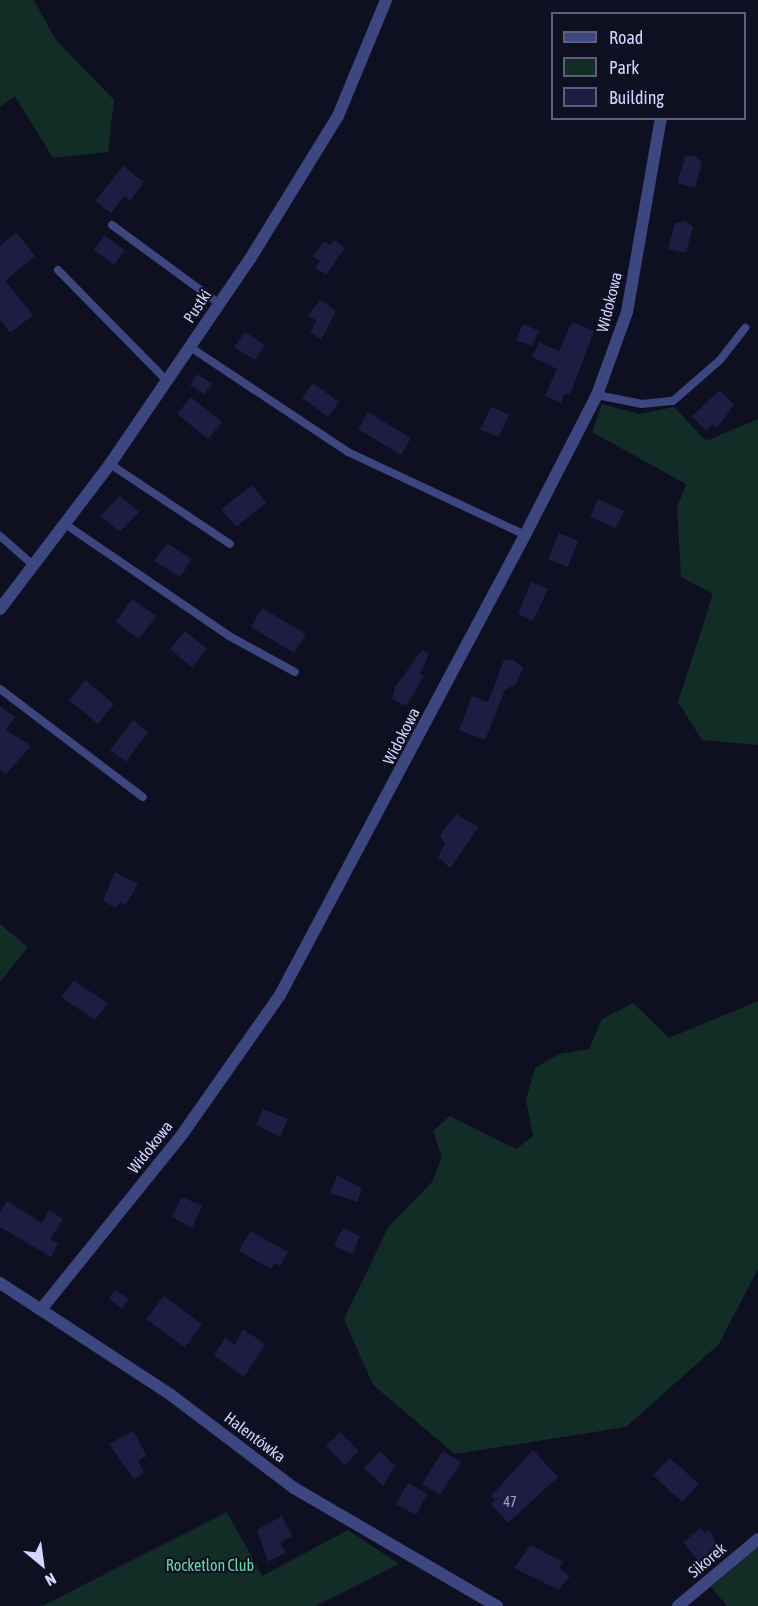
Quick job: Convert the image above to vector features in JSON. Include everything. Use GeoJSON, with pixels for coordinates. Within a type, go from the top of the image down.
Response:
{"type":"FeatureCollection","features":[{"type":"Feature","properties":{"kind":"street","name":"Pustki"},"geometry":{"type":"LineString","coordinates":[[0,609],[110,464],[167,381],[338,116],[386,0]]}},
{"type":"Feature","properties":{"kind":"street","name":"Widokowa"},"geometry":{"type":"LineString","coordinates":[[43,1307],[181,1136],[280,995],[525,535],[597,395],[627,312],[661,120]]}},
{"type":"Feature","properties":{"kind":"street","name":"Halentówka"},"geometry":{"type":"LineString","coordinates":[[0,1283],[43,1307],[294,1488],[497,1606]]}},
{"type":"Feature","properties":{"kind":"street","name":"Sikorek"},"geometry":{"type":"LineString","coordinates":[[678,1606],[758,1539]]}},
{"type":"Feature","properties":{"kind":"lane"},"geometry":{"type":"LineString","coordinates":[[112,225],[218,303]]}},
{"type":"Feature","properties":{"kind":"lane"},"geometry":{"type":"LineString","coordinates":[[58,270],[167,381]]}},
{"type":"Feature","properties":{"kind":"lane"},"geometry":{"type":"LineString","coordinates":[[597,395],[642,404],[673,401],[720,360],[745,328]]}},
{"type":"Feature","properties":{"kind":"lane"},"geometry":{"type":"LineString","coordinates":[[190,347],[348,452],[525,535]]}},
{"type":"Feature","properties":{"kind":"lane"},"geometry":{"type":"LineString","coordinates":[[110,464],[230,544]]}},
{"type":"Feature","properties":{"kind":"lane"},"geometry":{"type":"LineString","coordinates":[[65,524],[229,636],[295,672]]}},
{"type":"Feature","properties":{"kind":"lane"},"geometry":{"type":"LineString","coordinates":[[0,536],[33,565]]}},
{"type":"Feature","properties":{"kind":"lane"},"geometry":{"type":"LineString","coordinates":[[0,689],[142,797]]}},
{"type":"Feature","properties":{"kind":"green space"},"geometry":{"type":"Polygon","coordinates":[[[0,0],[34,0],[56,40],[114,100],[108,152],[53,158],[15,96],[0,107],[0,0]]]}},
{"type":"Feature","properties":{"kind":"green space"},"geometry":{"type":"Polygon","coordinates":[[[602,404],[639,414],[674,407],[706,441],[758,419],[758,745],[702,740],[678,702],[713,594],[681,577],[677,508],[686,484],[592,432],[602,404]]]}},
{"type":"Feature","properties":{"kind":"green space"},"geometry":{"type":"Polygon","coordinates":[[[0,924],[28,947],[0,982],[0,924]]]}},
{"type":"Feature","properties":{"kind":"green space"},"geometry":{"type":"Polygon","coordinates":[[[758,1001],[758,1269],[719,1344],[626,1427],[455,1454],[373,1385],[344,1319],[389,1226],[432,1182],[442,1157],[433,1131],[450,1116],[516,1149],[533,1136],[526,1100],[535,1068],[559,1054],[589,1049],[602,1019],[633,1003],[669,1038],[758,1001]]]}},
{"type":"Feature","properties":{"kind":"green space","name":"Rocketlon Club"},"geometry":{"type":"Polygon","coordinates":[[[227,1512],[262,1576],[348,1530],[399,1564],[316,1606],[42,1606],[227,1512]]]}},
{"type":"Feature","properties":{"kind":"green space"},"geometry":{"type":"Polygon","coordinates":[[[758,1547],[758,1606],[727,1606],[711,1587],[758,1547]]]}},
{"type":"Feature","properties":{"kind":"building"},"geometry":{"type":"Polygon","coordinates":[[[695,155],[702,162],[695,188],[677,183],[685,157],[695,155]]]}},
{"type":"Feature","properties":{"kind":"building"},"geometry":{"type":"Polygon","coordinates":[[[123,166],[144,182],[130,201],[124,196],[111,213],[95,201],[123,166]]]}},
{"type":"Feature","properties":{"kind":"building"},"geometry":{"type":"Polygon","coordinates":[[[685,221],[693,227],[686,253],[668,249],[675,223],[685,221]]]}},
{"type":"Feature","properties":{"kind":"building"},"geometry":{"type":"Polygon","coordinates":[[[16,232],[35,256],[5,281],[33,315],[10,333],[0,320],[0,246],[16,232]]]}},
{"type":"Feature","properties":{"kind":"building"},"geometry":{"type":"Polygon","coordinates":[[[104,235],[125,250],[114,265],[94,250],[104,235]]]}},
{"type":"Feature","properties":{"kind":"building"},"geometry":{"type":"Polygon","coordinates":[[[334,240],[345,248],[326,275],[315,267],[320,261],[313,256],[324,241],[330,245],[334,240]]]}},
{"type":"Feature","properties":{"kind":"building"},"geometry":{"type":"Polygon","coordinates":[[[320,300],[336,311],[321,340],[310,332],[317,321],[308,315],[320,300]]]}},
{"type":"Feature","properties":{"kind":"building"},"geometry":{"type":"Polygon","coordinates":[[[572,322],[594,331],[570,395],[565,393],[561,403],[545,396],[557,369],[532,357],[539,342],[559,351],[572,322]]]}},
{"type":"Feature","properties":{"kind":"building"},"geometry":{"type":"Polygon","coordinates":[[[523,324],[539,331],[532,346],[516,340],[523,324]]]}},
{"type":"Feature","properties":{"kind":"building"},"geometry":{"type":"Polygon","coordinates":[[[245,332],[265,345],[255,360],[234,347],[245,332]]]}},
{"type":"Feature","properties":{"kind":"building"},"geometry":{"type":"Polygon","coordinates":[[[197,374],[212,384],[204,394],[190,385],[197,374]]]}},
{"type":"Feature","properties":{"kind":"building"},"geometry":{"type":"Polygon","coordinates":[[[313,383],[339,402],[328,417],[302,398],[313,383]]]}},
{"type":"Feature","properties":{"kind":"building"},"geometry":{"type":"Polygon","coordinates":[[[720,390],[734,405],[717,428],[713,424],[706,431],[692,416],[720,390]]]}},
{"type":"Feature","properties":{"kind":"building"},"geometry":{"type":"Polygon","coordinates":[[[191,397],[222,422],[208,439],[177,414],[191,397]]]}},
{"type":"Feature","properties":{"kind":"building"},"geometry":{"type":"Polygon","coordinates":[[[491,407],[509,415],[499,437],[480,430],[491,407]]]}},
{"type":"Feature","properties":{"kind":"building"},"geometry":{"type":"Polygon","coordinates":[[[368,412],[411,438],[401,455],[358,429],[368,412]]]}},
{"type":"Feature","properties":{"kind":"building"},"geometry":{"type":"Polygon","coordinates":[[[252,485],[266,503],[236,527],[221,509],[252,485]]]}},
{"type":"Feature","properties":{"kind":"building"},"geometry":{"type":"Polygon","coordinates":[[[120,496],[139,512],[120,532],[100,516],[120,496]]]}},
{"type":"Feature","properties":{"kind":"building"},"geometry":{"type":"Polygon","coordinates":[[[598,499],[624,511],[616,528],[590,517],[598,499]]]}},
{"type":"Feature","properties":{"kind":"building"},"geometry":{"type":"Polygon","coordinates":[[[559,533],[578,541],[568,567],[548,559],[559,533]]]}},
{"type":"Feature","properties":{"kind":"building"},"geometry":{"type":"Polygon","coordinates":[[[167,543],[192,559],[180,577],[154,561],[167,543]]]}},
{"type":"Feature","properties":{"kind":"building"},"geometry":{"type":"Polygon","coordinates":[[[531,582],[548,589],[533,621],[518,614],[531,582]]]}},
{"type":"Feature","properties":{"kind":"building"},"geometry":{"type":"Polygon","coordinates":[[[132,599],[156,616],[139,639],[116,622],[132,599]]]}},
{"type":"Feature","properties":{"kind":"building"},"geometry":{"type":"Polygon","coordinates":[[[262,608],[306,634],[294,653],[251,627],[262,608]]]}},
{"type":"Feature","properties":{"kind":"building"},"geometry":{"type":"Polygon","coordinates":[[[185,631],[207,649],[192,667],[170,649],[185,631]]]}},
{"type":"Feature","properties":{"kind":"building"},"geometry":{"type":"Polygon","coordinates":[[[422,650],[429,654],[420,674],[424,676],[406,706],[392,699],[395,687],[422,650]]]}},
{"type":"Feature","properties":{"kind":"building"},"geometry":{"type":"Polygon","coordinates":[[[504,660],[514,660],[523,668],[516,684],[505,690],[485,740],[459,730],[472,696],[488,702],[504,660]]]}},
{"type":"Feature","properties":{"kind":"building"},"geometry":{"type":"Polygon","coordinates":[[[85,680],[114,704],[98,724],[69,700],[85,680]]]}},
{"type":"Feature","properties":{"kind":"building"},"geometry":{"type":"Polygon","coordinates":[[[0,706],[15,717],[6,730],[31,746],[6,774],[0,769],[0,706]]]}},
{"type":"Feature","properties":{"kind":"building"},"geometry":{"type":"Polygon","coordinates":[[[133,720],[148,732],[126,762],[110,750],[133,720]]]}},
{"type":"Feature","properties":{"kind":"building"},"geometry":{"type":"Polygon","coordinates":[[[456,814],[479,827],[450,868],[438,857],[445,844],[440,835],[456,814]]]}},
{"type":"Feature","properties":{"kind":"building"},"geometry":{"type":"Polygon","coordinates":[[[115,872],[138,884],[126,905],[120,902],[116,908],[103,901],[115,872]]]}},
{"type":"Feature","properties":{"kind":"building"},"geometry":{"type":"Polygon","coordinates":[[[74,981],[108,1003],[95,1020],[61,997],[74,981]]]}},
{"type":"Feature","properties":{"kind":"building"},"geometry":{"type":"Polygon","coordinates":[[[263,1109],[288,1119],[280,1137],[256,1125],[263,1109]]]}},
{"type":"Feature","properties":{"kind":"building"},"geometry":{"type":"Polygon","coordinates":[[[337,1175],[362,1188],[357,1202],[330,1193],[337,1175]]]}},
{"type":"Feature","properties":{"kind":"building"},"geometry":{"type":"Polygon","coordinates":[[[182,1197],[202,1206],[192,1228],[172,1217],[182,1197]]]}},
{"type":"Feature","properties":{"kind":"building"},"geometry":{"type":"Polygon","coordinates":[[[7,1201],[42,1223],[49,1210],[63,1219],[50,1239],[58,1243],[51,1257],[0,1227],[0,1213],[7,1201]]]}},
{"type":"Feature","properties":{"kind":"building"},"geometry":{"type":"Polygon","coordinates":[[[343,1228],[360,1236],[353,1254],[334,1246],[343,1228]]]}},
{"type":"Feature","properties":{"kind":"building"},"geometry":{"type":"Polygon","coordinates":[[[250,1231],[288,1252],[280,1266],[274,1263],[271,1269],[239,1251],[250,1231]]]}},
{"type":"Feature","properties":{"kind":"building"},"geometry":{"type":"Polygon","coordinates":[[[115,1290],[129,1299],[122,1309],[109,1299],[115,1290]]]}},
{"type":"Feature","properties":{"kind":"building"},"geometry":{"type":"Polygon","coordinates":[[[164,1296],[202,1324],[185,1348],[146,1319],[164,1296]]]}},
{"type":"Feature","properties":{"kind":"building"},"geometry":{"type":"Polygon","coordinates":[[[243,1329],[265,1344],[244,1377],[214,1355],[225,1338],[235,1345],[243,1329]]]}},
{"type":"Feature","properties":{"kind":"building"},"geometry":{"type":"Polygon","coordinates":[[[133,1431],[147,1456],[138,1461],[144,1473],[134,1479],[109,1444],[133,1431]]]}},
{"type":"Feature","properties":{"kind":"building"},"geometry":{"type":"Polygon","coordinates":[[[340,1432],[359,1451],[345,1465],[326,1446],[340,1432]]]}},
{"type":"Feature","properties":{"kind":"building"},"geometry":{"type":"Polygon","coordinates":[[[533,1450],[558,1477],[508,1523],[491,1504],[495,1500],[491,1496],[533,1450]]]}},
{"type":"Feature","properties":{"kind":"building"},"geometry":{"type":"Polygon","coordinates":[[[380,1451],[395,1466],[383,1486],[364,1468],[380,1451]]]}},
{"type":"Feature","properties":{"kind":"building"},"geometry":{"type":"Polygon","coordinates":[[[443,1451],[461,1462],[440,1495],[422,1484],[443,1451]]]}},
{"type":"Feature","properties":{"kind":"building"},"geometry":{"type":"Polygon","coordinates":[[[670,1458],[699,1484],[682,1502],[653,1475],[670,1458]]]}},
{"type":"Feature","properties":{"kind":"building"},"geometry":{"type":"Polygon","coordinates":[[[408,1483],[427,1494],[416,1515],[396,1504],[408,1483]]]}},
{"type":"Feature","properties":{"kind":"building"},"geometry":{"type":"Polygon","coordinates":[[[282,1516],[292,1536],[280,1543],[286,1552],[268,1562],[257,1530],[282,1516]]]}},
{"type":"Feature","properties":{"kind":"building"},"geometry":{"type":"Polygon","coordinates":[[[701,1528],[705,1533],[709,1530],[720,1551],[702,1565],[683,1542],[701,1528]]]}},
{"type":"Feature","properties":{"kind":"building"},"geometry":{"type":"Polygon","coordinates":[[[531,1545],[563,1562],[559,1568],[570,1576],[559,1590],[514,1568],[531,1545]]]}}]}
